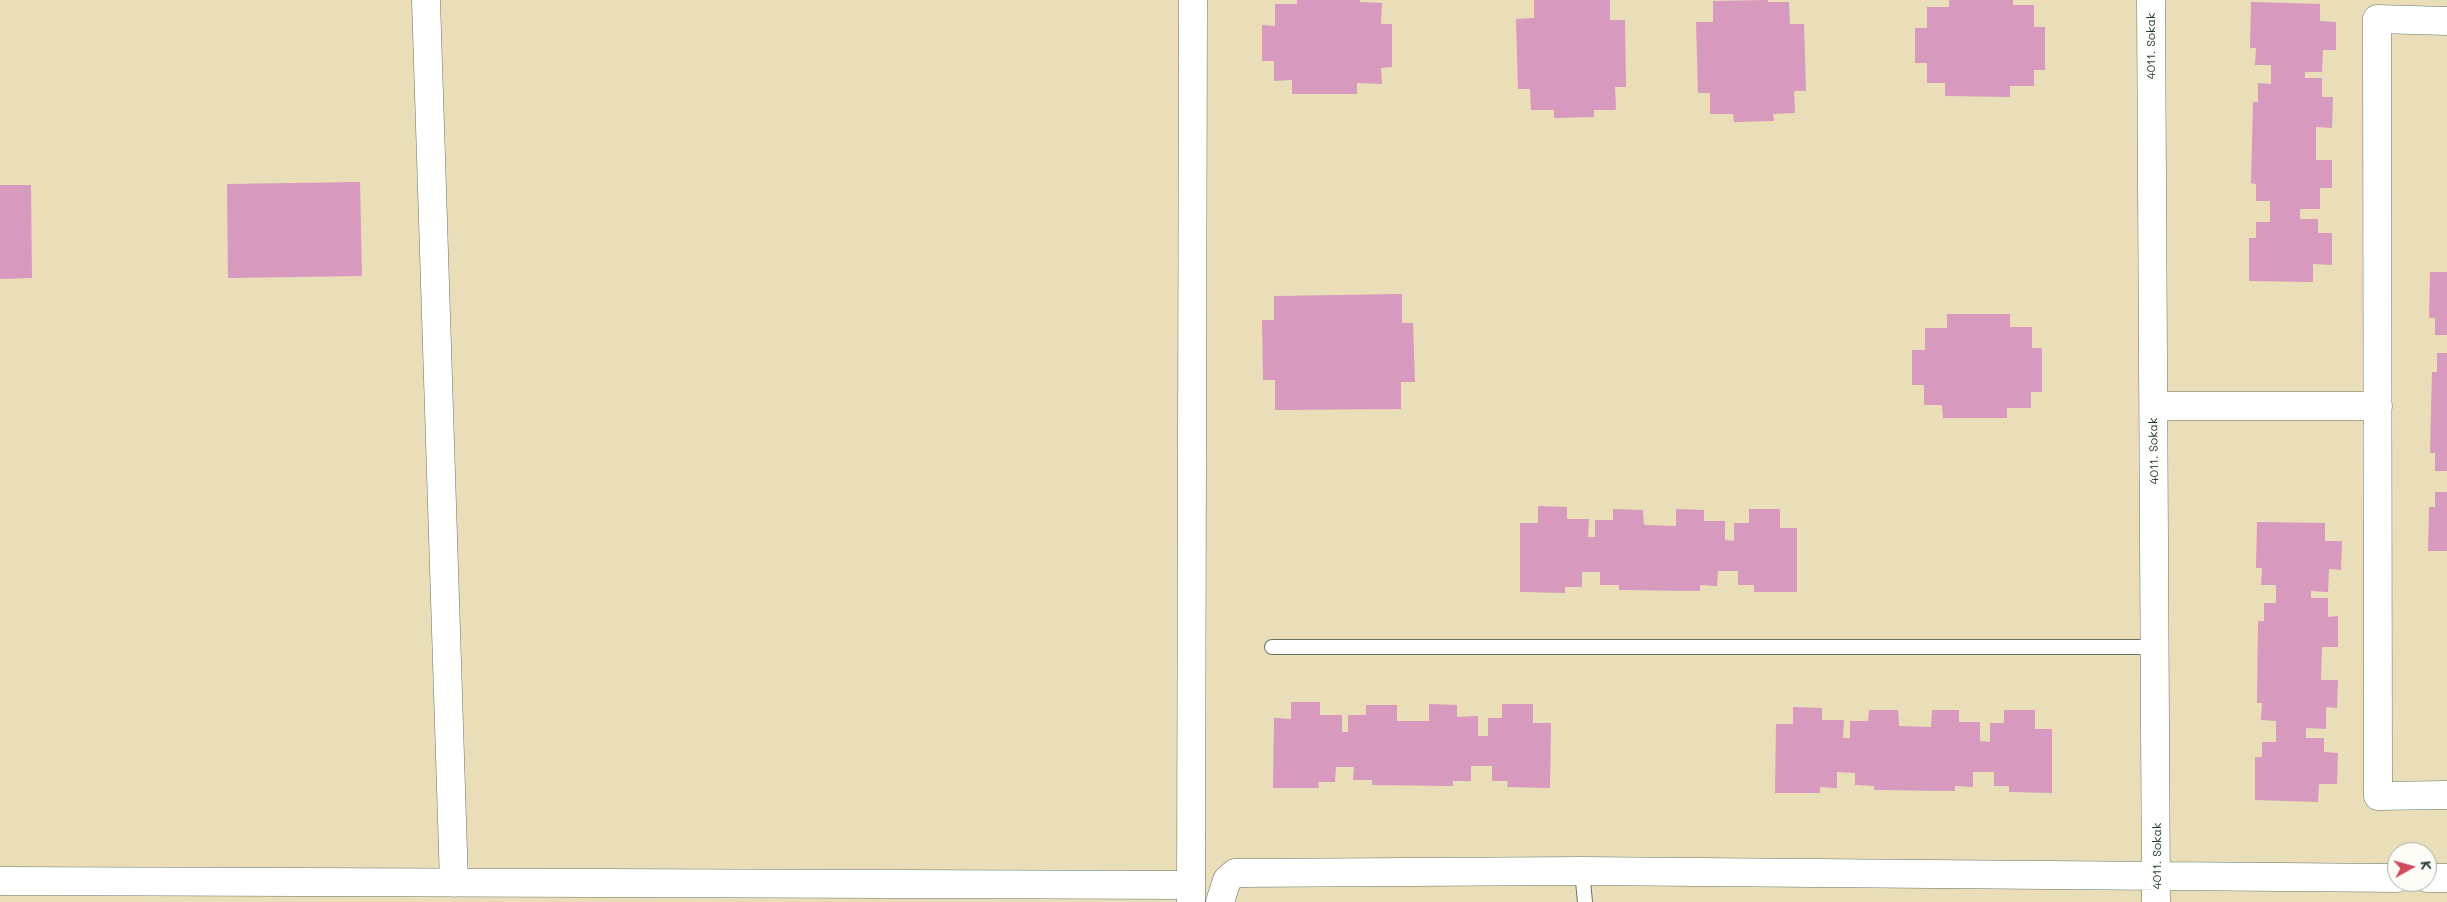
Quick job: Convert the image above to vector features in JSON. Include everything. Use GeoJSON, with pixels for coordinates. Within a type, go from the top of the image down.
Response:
{"type":"FeatureCollection","features":[{"type":"Feature","properties":{"kind":"street"},"geometry":{"type":"LineString","coordinates":[[426,0],[454,883]]}},
{"type":"Feature","properties":{"kind":"street"},"geometry":{"type":"LineString","coordinates":[[0,881],[454,883],[1191,894],[1193,0]]}},
{"type":"Feature","properties":{"kind":"street","name":"4011. Sokak"},"geometry":{"type":"LineString","coordinates":[[2150,0],[2157,890]]}},
{"type":"Feature","properties":{"kind":"street"},"geometry":{"type":"LineString","coordinates":[[2447,21],[2377,19],[2378,796],[2447,795]]}},
{"type":"Feature","properties":{"kind":"street"},"geometry":{"type":"LineString","coordinates":[[2154,406],[2378,406]]}},
{"type":"Feature","properties":{"kind":"street"},"geometry":{"type":"LineString","coordinates":[[1220,902],[1227,880],[1235,873],[1582,871],[2157,890],[2387,878]]}},
{"type":"Feature","properties":{"kind":"lane"},"geometry":{"type":"LineString","coordinates":[[1272,647],[2156,647]]}},
{"type":"Feature","properties":{"kind":"lane"},"geometry":{"type":"LineString","coordinates":[[1582,871],[1585,902]]}},
{"type":"Feature","properties":{"kind":"building"},"geometry":{"type":"Polygon","coordinates":[[[1297,0],[1360,0],[1360,2],[1382,3],[1381,24],[1392,24],[1392,67],[1381,68],[1382,84],[1357,83],[1357,94],[1292,94],[1292,80],[1274,81],[1274,61],[1262,61],[1262,25],[1275,26],[1275,4],[1297,4],[1297,0]]]}},
{"type":"Feature","properties":{"kind":"building"},"geometry":{"type":"Polygon","coordinates":[[[1534,0],[1610,0],[1610,20],[1625,20],[1626,87],[1615,87],[1616,110],[1594,110],[1594,117],[1554,118],[1554,110],[1531,110],[1530,89],[1518,89],[1516,19],[1534,18],[1534,0]]]}},
{"type":"Feature","properties":{"kind":"building"},"geometry":{"type":"Polygon","coordinates":[[[1768,0],[1768,2],[1789,2],[1790,24],[1804,24],[1806,91],[1794,91],[1795,113],[1773,114],[1774,121],[1734,122],[1733,114],[1710,114],[1710,93],[1698,93],[1696,22],[1713,22],[1713,1],[1768,0]]]}},
{"type":"Feature","properties":{"kind":"building"},"geometry":{"type":"Polygon","coordinates":[[[1949,0],[2013,0],[2013,5],[2034,5],[2034,27],[2045,27],[2045,70],[2034,70],[2034,86],[2010,86],[2010,97],[1945,96],[1945,83],[1927,83],[1927,63],[1915,63],[1915,28],[1927,28],[1927,7],[1949,7],[1949,0]]]}},
{"type":"Feature","properties":{"kind":"building"},"geometry":{"type":"Polygon","coordinates":[[[2251,2],[2320,4],[2320,21],[2336,22],[2336,50],[2323,50],[2322,72],[2305,72],[2305,78],[2322,78],[2322,97],[2333,97],[2332,128],[2316,127],[2316,160],[2332,160],[2332,188],[2320,188],[2320,209],[2300,209],[2300,219],[2318,219],[2318,233],[2332,233],[2332,265],[2313,264],[2313,282],[2249,281],[2249,238],[2256,238],[2256,222],[2270,222],[2270,201],[2256,201],[2256,184],[2251,183],[2253,102],[2258,102],[2258,83],[2271,84],[2271,65],[2255,65],[2256,48],[2250,48],[2251,2]]]}},
{"type":"Feature","properties":{"kind":"building"},"geometry":{"type":"Polygon","coordinates":[[[360,182],[362,276],[228,278],[227,184],[360,182]]]}},
{"type":"Feature","properties":{"kind":"building"},"geometry":{"type":"Polygon","coordinates":[[[0,185],[31,185],[32,278],[0,279],[0,185]]]}},
{"type":"Feature","properties":{"kind":"building"},"geometry":{"type":"Polygon","coordinates":[[[2430,272],[2447,272],[2447,335],[2435,335],[2435,318],[2429,318],[2430,272]]]}},
{"type":"Feature","properties":{"kind":"building"},"geometry":{"type":"Polygon","coordinates":[[[1402,294],[1402,323],[1413,323],[1415,382],[1401,382],[1401,409],[1275,410],[1275,380],[1263,380],[1262,320],[1274,320],[1274,296],[1402,294]]]}},
{"type":"Feature","properties":{"kind":"building"},"geometry":{"type":"Polygon","coordinates":[[[1947,314],[2010,314],[2010,327],[2032,327],[2032,348],[2042,348],[2042,392],[2031,392],[2031,408],[2007,408],[2007,418],[1943,418],[1942,405],[1924,405],[1924,385],[1912,385],[1912,350],[1925,350],[1925,328],[1947,328],[1947,314]]]}},
{"type":"Feature","properties":{"kind":"building"},"geometry":{"type":"Polygon","coordinates":[[[2437,353],[2447,353],[2447,471],[2435,471],[2435,453],[2430,453],[2432,372],[2437,372],[2437,353]]]}},
{"type":"Feature","properties":{"kind":"building"},"geometry":{"type":"Polygon","coordinates":[[[2435,492],[2447,492],[2447,551],[2428,551],[2429,507],[2435,507],[2435,492]]]}},
{"type":"Feature","properties":{"kind":"building"},"geometry":{"type":"Polygon","coordinates":[[[1538,506],[1567,507],[1567,519],[1589,519],[1588,537],[1595,537],[1595,520],[1613,520],[1613,509],[1643,510],[1644,525],[1676,526],[1676,509],[1704,510],[1704,521],[1725,521],[1725,540],[1734,541],[1734,523],[1749,523],[1749,509],[1780,509],[1780,528],[1797,528],[1797,592],[1754,592],[1754,585],[1738,585],[1738,571],[1718,571],[1717,586],[1700,585],[1700,591],[1619,590],[1619,585],[1600,585],[1600,572],[1582,572],[1582,587],[1565,587],[1565,593],[1520,592],[1520,523],[1538,523],[1538,506]]]}},
{"type":"Feature","properties":{"kind":"building"},"geometry":{"type":"Polygon","coordinates":[[[2257,522],[2325,523],[2325,541],[2342,541],[2341,570],[2329,569],[2328,592],[2311,591],[2311,598],[2328,598],[2328,617],[2338,616],[2338,647],[2322,647],[2321,680],[2338,680],[2337,708],[2326,707],[2326,729],[2306,728],[2306,738],[2324,738],[2324,752],[2338,753],[2337,784],[2319,784],[2318,802],[2255,800],[2255,757],[2262,757],[2262,742],[2276,742],[2276,721],[2261,720],[2262,703],[2257,703],[2258,621],[2264,621],[2264,603],[2276,603],[2276,585],[2261,585],[2262,568],[2256,568],[2257,522]]]}},
{"type":"Feature","properties":{"kind":"building"},"geometry":{"type":"Polygon","coordinates":[[[1291,702],[1320,702],[1320,715],[1342,715],[1342,732],[1348,732],[1348,715],[1366,715],[1366,705],[1397,705],[1397,721],[1429,721],[1429,704],[1457,705],[1457,717],[1478,716],[1478,736],[1488,736],[1488,718],[1502,718],[1502,704],[1533,704],[1533,723],[1551,723],[1550,788],[1507,787],[1508,781],[1492,781],[1492,766],[1471,766],[1471,781],[1453,781],[1453,786],[1372,785],[1372,780],[1353,780],[1354,767],[1336,767],[1335,782],[1318,782],[1319,788],[1273,788],[1274,718],[1291,719],[1291,702]]]}},
{"type":"Feature","properties":{"kind":"building"},"geometry":{"type":"Polygon","coordinates":[[[1793,707],[1822,708],[1822,720],[1844,720],[1843,738],[1850,738],[1850,721],[1868,721],[1869,710],[1898,710],[1899,726],[1931,727],[1932,710],[1959,710],[1959,722],[1980,722],[1980,741],[1990,742],[1990,723],[2004,723],[2004,710],[2035,710],[2035,729],[2052,729],[2052,793],[2009,792],[2009,786],[1994,786],[1994,772],[1973,772],[1973,787],[1955,786],[1955,791],[1874,790],[1874,786],[1855,785],[1855,773],[1837,772],[1837,788],[1820,787],[1820,793],[1775,793],[1776,724],[1793,724],[1793,707]]]}}]}
